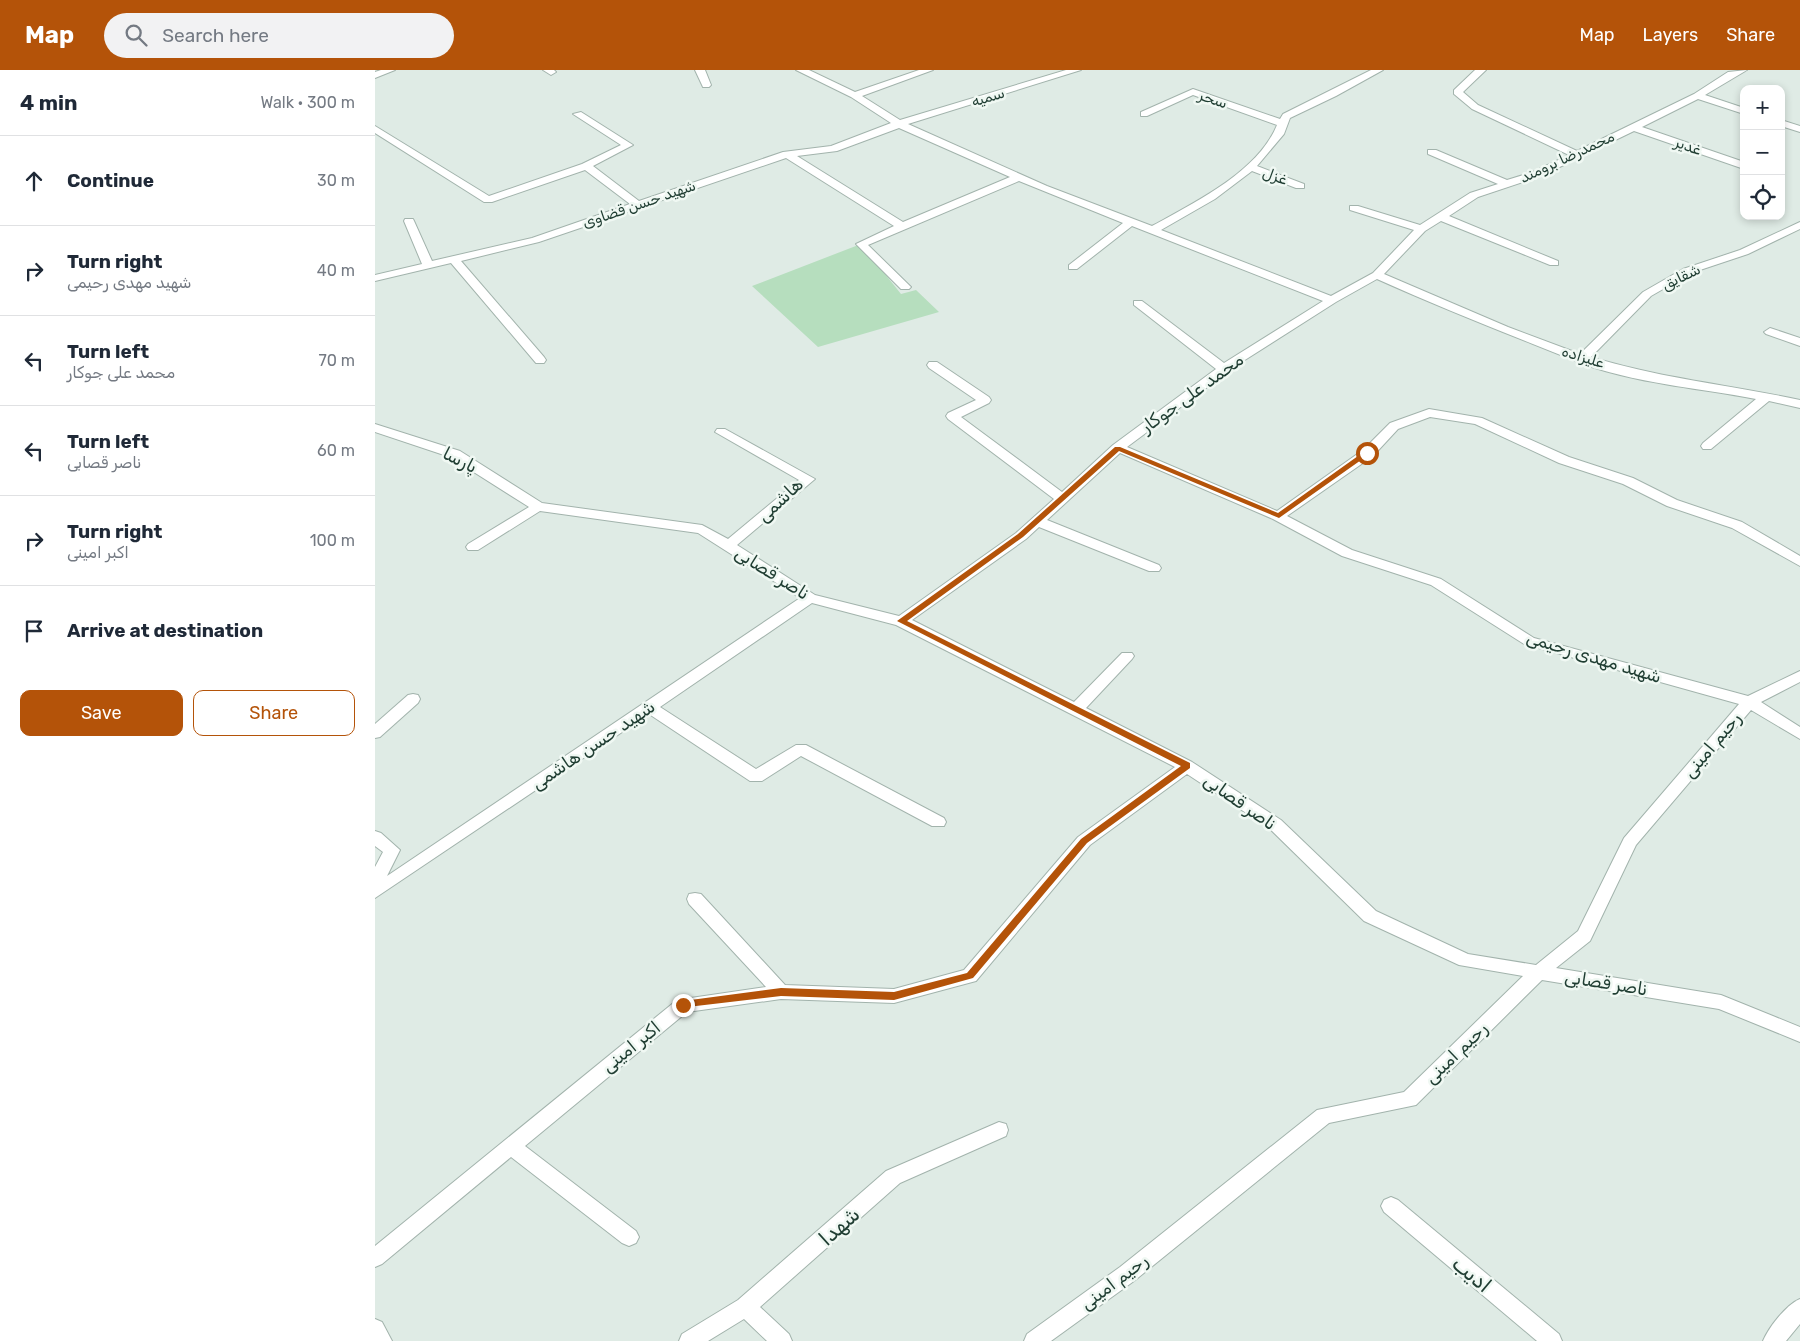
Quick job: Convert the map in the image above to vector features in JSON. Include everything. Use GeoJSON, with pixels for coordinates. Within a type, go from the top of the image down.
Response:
{"type":"FeatureCollection","features":[{"type":"Feature","properties":{"kind":"street"},"geometry":{"type":"LineString","coordinates":[[375,75],[390,70]]}},
{"type":"Feature","properties":{"kind":"street"},"geometry":{"type":"LineString","coordinates":[[700,70],[706,85]]}},
{"type":"Feature","properties":{"kind":"street"},"geometry":{"type":"LineString","coordinates":[[801,70],[853,95],[899,124],[1019,177],[1332,300]]}},
{"type":"Feature","properties":{"kind":"street"},"geometry":{"type":"LineString","coordinates":[[853,95],[928,70]]}},
{"type":"Feature","properties":{"kind":"street","name":"سمیه"},"geometry":{"type":"LineString","coordinates":[[899,124],[1076,70]]}},
{"type":"Feature","properties":{"kind":"street"},"geometry":{"type":"LineString","coordinates":[[1153,230],[1205,202],[1250,167],[1268,151],[1282,131],[1286,116],[1350,86],[1378,70]]}},
{"type":"Feature","properties":{"kind":"street"},"geometry":{"type":"LineString","coordinates":[[1481,70],[1457,92],[1475,107],[1530,131],[1577,155]]}},
{"type":"Feature","properties":{"kind":"street","name":"محمدرضا برومند"},"geometry":{"type":"LineString","coordinates":[[1377,275],[1421,229],[1474,195],[1537,174],[1577,155],[1697,96],[1722,81],[1734,71]]}},
{"type":"Feature","properties":{"kind":"street","name":"سحر"},"geometry":{"type":"LineString","coordinates":[[1144,114],[1193,92],[1284,124]]}},
{"type":"Feature","properties":{"kind":"street"},"geometry":{"type":"LineString","coordinates":[[1697,96],[1740,110]]}},
{"type":"Feature","properties":{"kind":"street"},"geometry":{"type":"LineString","coordinates":[[375,129],[488,200],[586,166],[628,145],[578,114]]}},
{"type":"Feature","properties":{"kind":"street","name":"شهید حسن قضاوی"},"geometry":{"type":"LineString","coordinates":[[375,278],[535,240],[787,154],[833,149],[899,124]]}},
{"type":"Feature","properties":{"kind":"street"},"geometry":{"type":"LineString","coordinates":[[1785,124],[1800,129]]}},
{"type":"Feature","properties":{"kind":"street","name":"غدیر"},"geometry":{"type":"LineString","coordinates":[[1633,127],[1740,165]]}},
{"type":"Feature","properties":{"kind":"street"},"geometry":{"type":"LineString","coordinates":[[1432,152],[1507,184]]}},
{"type":"Feature","properties":{"kind":"street"},"geometry":{"type":"LineString","coordinates":[[787,154],[903,227]]}},
{"type":"Feature","properties":{"kind":"street"},"geometry":{"type":"LineString","coordinates":[[586,166],[638,205]]}},
{"type":"Feature","properties":{"kind":"street","name":"غزل"},"geometry":{"type":"LineString","coordinates":[[1250,167],[1300,186]]}},
{"type":"Feature","properties":{"kind":"street"},"geometry":{"type":"LineString","coordinates":[[905,287],[861,244],[1019,177]]}},
{"type":"Feature","properties":{"kind":"street"},"geometry":{"type":"LineString","coordinates":[[1354,208],[1421,229]]}},
{"type":"Feature","properties":{"kind":"street"},"geometry":{"type":"LineString","coordinates":[[1442,217],[1554,263]]}},
{"type":"Feature","properties":{"kind":"street"},"geometry":{"type":"LineString","coordinates":[[409,221],[428,264]]}},
{"type":"Feature","properties":{"kind":"street"},"geometry":{"type":"LineString","coordinates":[[1073,267],[1130,222]]}},
{"type":"Feature","properties":{"kind":"street","name":"شقایق"},"geometry":{"type":"LineString","coordinates":[[1582,359],[1647,294],[1687,271],[1744,252],[1800,225]]}},
{"type":"Feature","properties":{"kind":"street"},"geometry":{"type":"LineString","coordinates":[[453,259],[540,360]]}},
{"type":"Feature","properties":{"kind":"street","name":"علیزاده"},"geometry":{"type":"LineString","coordinates":[[1377,275],[1452,308],[1582,359],[1667,379],[1767,396],[1800,404]]}},
{"type":"Feature","properties":{"kind":"street","name":"محمد علی جوکار"},"geometry":{"type":"LineString","coordinates":[[901,621],[1021,536],[1118,448],[1224,369],[1332,300],[1377,275]]}},
{"type":"Feature","properties":{"kind":"street"},"geometry":{"type":"LineString","coordinates":[[1138,303],[1224,369]]}},
{"type":"Feature","properties":{"kind":"street"},"geometry":{"type":"LineString","coordinates":[[1770,332],[1800,342]]}},
{"type":"Feature","properties":{"kind":"street"},"geometry":{"type":"LineString","coordinates":[[933,365],[985,400],[952,416],[1062,498]]}},
{"type":"Feature","properties":{"kind":"street"},"geometry":{"type":"LineString","coordinates":[[1707,446],[1767,396]]}},
{"type":"Feature","properties":{"kind":"street"},"geometry":{"type":"LineString","coordinates":[[1279,516],[1367,453],[1395,426],[1429,413],[1478,421],[1564,460],[1628,481],[1671,503],[1737,525],[1800,562]]}},
{"type":"Feature","properties":{"kind":"street","name":"پارسا"},"geometry":{"type":"LineString","coordinates":[[375,428],[455,454],[538,507]]}},
{"type":"Feature","properties":{"kind":"street","name":"هاشمی"},"geometry":{"type":"LineString","coordinates":[[721,432],[808,478],[728,546]]}},
{"type":"Feature","properties":{"kind":"street","name":"شهید مهدی رحیمی"},"geometry":{"type":"LineString","coordinates":[[1118,448],[1279,516],[1347,553],[1436,582],[1529,641],[1749,702],[1800,734]]}},
{"type":"Feature","properties":{"kind":"street"},"geometry":{"type":"LineString","coordinates":[[473,547],[538,507]]}},
{"type":"Feature","properties":{"kind":"street","name":"ناصر قصابی"},"geometry":{"type":"LineString","coordinates":[[538,507],[702,529],[810,598],[901,621],[1187,766],[1275,824],[1370,916],[1465,960],[1721,1002],[1800,1035]]}},
{"type":"Feature","properties":{"kind":"street"},"geometry":{"type":"LineString","coordinates":[[1037,521],[1154,568]]}},
{"type":"Feature","properties":{"kind":"street","name":"شهید حسن هاشمی"},"geometry":{"type":"LineString","coordinates":[[375,892],[810,598]]}},
{"type":"Feature","properties":{"kind":"street"},"geometry":{"type":"LineString","coordinates":[[1076,710],[1127,656]]}},
{"type":"Feature","properties":{"kind":"street","name":"رحیم امینی"},"geometry":{"type":"LineString","coordinates":[[1034,1341],[1127,1274],[1324,1116],[1409,1099],[1539,972],[1585,936],[1631,842],[1749,702],[1800,676]]}},
{"type":"Feature","properties":{"kind":"street"},"geometry":{"type":"LineString","coordinates":[[375,733],[413,700]]}},
{"type":"Feature","properties":{"kind":"street"},"geometry":{"type":"LineString","coordinates":[[649,707],[756,777],[801,749],[938,822]]}},
{"type":"Feature","properties":{"kind":"street","name":"اکبر امینی"},"geometry":{"type":"LineString","coordinates":[[375,1258],[683,1005],[781,992],[894,996],[970,976],[1084,841],[1187,766]]}},
{"type":"Feature","properties":{"kind":"street"},"geometry":{"type":"LineString","coordinates":[[375,837],[392,850],[375,882]]}},
{"type":"Feature","properties":{"kind":"street"},"geometry":{"type":"LineString","coordinates":[[695,899],[781,992]]}},
{"type":"Feature","properties":{"kind":"street","name":"شهدا"},"geometry":{"type":"LineString","coordinates":[[689,1341],[745,1307],[893,1177],[999,1130]]}},
{"type":"Feature","properties":{"kind":"street"},"geometry":{"type":"LineString","coordinates":[[511,1146],[629,1237]]}},
{"type":"Feature","properties":{"kind":"street","name":"ادیب"},"geometry":{"type":"LineString","coordinates":[[1391,1206],[1552,1341]]}},
{"type":"Feature","properties":{"kind":"street"},"geometry":{"type":"LineString","coordinates":[[745,1307],[782,1341]]}},
{"type":"Feature","properties":{"kind":"street"},"geometry":{"type":"LineString","coordinates":[[1773,1341],[1800,1309]]}},
{"type":"Feature","properties":{"kind":"street"},"geometry":{"type":"LineString","coordinates":[[375,1329],[382,1341]]}},
{"type":"Feature","properties":{"kind":"green space"},"geometry":{"type":"Polygon","coordinates":[[[861,244],[901,294],[916,290],[939,312],[818,347],[752,286],[861,244]]]}},
{"type":"Feature","properties":{"kind":"route"},"geometry":{"type":"LineString","coordinates":[[683,1005],[781,992],[894,996],[970,976],[1084,841],[1187,766],[901,621],[1021,536],[1118,448],[1279,516],[1367,453]]}}]}
